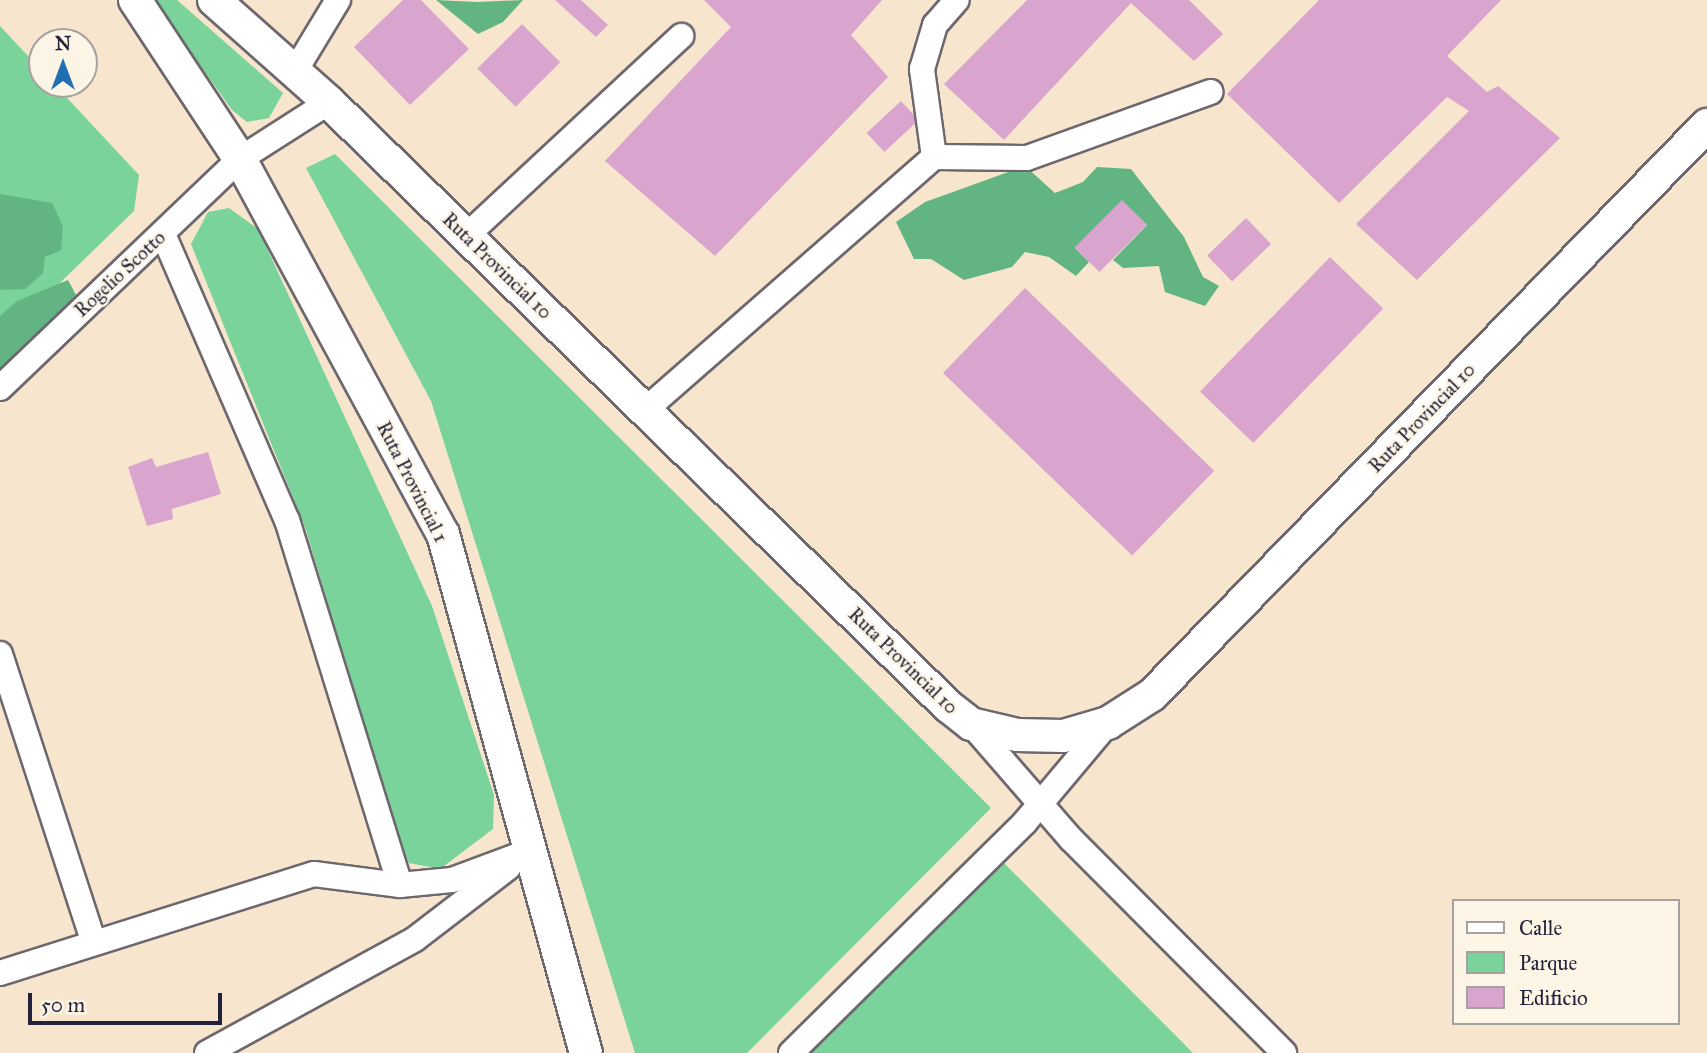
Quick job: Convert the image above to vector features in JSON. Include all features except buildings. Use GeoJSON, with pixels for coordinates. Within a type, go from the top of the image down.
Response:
{"type":"FeatureCollection","features":[{"type":"Feature","properties":{"kind":"main road","name":"Ruta Provincial 1"},"geometry":{"type":"LineString","coordinates":[[135,0],[240,159],[443,534],[586,1053]]}},
{"type":"Feature","properties":{"kind":"main road","name":"Ruta Provincial 10"},"geometry":{"type":"LineString","coordinates":[[214,0],[329,102],[971,724],[1017,735],[1063,736],[1108,723],[1152,695],[1707,125]]}},
{"type":"Feature","properties":{"kind":"street"},"geometry":{"type":"LineString","coordinates":[[295,71],[338,0]]}},
{"type":"Feature","properties":{"kind":"street"},"geometry":{"type":"LineString","coordinates":[[934,157],[922,69],[935,25],[957,0]]}},
{"type":"Feature","properties":{"kind":"street"},"geometry":{"type":"LineString","coordinates":[[466,236],[681,36]]}},
{"type":"Feature","properties":{"kind":"street"},"geometry":{"type":"LineString","coordinates":[[645,410],[934,157],[1027,158],[1210,92]]}},
{"type":"Feature","properties":{"kind":"street","name":"Rogelio Scotto"},"geometry":{"type":"LineString","coordinates":[[0,388],[240,159],[329,102]]}},
{"type":"Feature","properties":{"kind":"street"},"geometry":{"type":"LineString","coordinates":[[163,233],[287,520],[400,885]]}},
{"type":"Feature","properties":{"kind":"street"},"geometry":{"type":"LineString","coordinates":[[0,654],[93,940]]}},
{"type":"Feature","properties":{"kind":"street"},"geometry":{"type":"LineString","coordinates":[[791,1053],[1043,802],[1108,723]]}},
{"type":"Feature","properties":{"kind":"street"},"geometry":{"type":"LineString","coordinates":[[971,724],[1043,802],[1070,839],[1284,1053]]}},
{"type":"Feature","properties":{"kind":"street"},"geometry":{"type":"LineString","coordinates":[[0,973],[93,940],[314,874],[400,885],[453,880],[530,851]]}},
{"type":"Feature","properties":{"kind":"street"},"geometry":{"type":"LineString","coordinates":[[207,1053],[415,939],[530,851]]}},
{"type":"Feature","properties":{"kind":"green space"},"geometry":{"type":"Polygon","coordinates":[[[153,0],[177,0],[283,93],[269,118],[247,122],[232,110],[153,0]]]}},
{"type":"Feature","properties":{"kind":"green space"},"geometry":{"type":"Polygon","coordinates":[[[436,0],[523,0],[503,22],[478,34],[436,0]]]}},
{"type":"Feature","properties":{"kind":"green space"},"geometry":{"type":"Polygon","coordinates":[[[0,26],[28,56],[28,98],[67,98],[139,175],[134,211],[0,341],[0,26]]]}},
{"type":"Feature","properties":{"kind":"green space"},"geometry":{"type":"Polygon","coordinates":[[[335,154],[991,808],[747,1053],[635,1053],[431,401],[306,168],[335,154]]]}},
{"type":"Feature","properties":{"kind":"green space"},"geometry":{"type":"Polygon","coordinates":[[[1025,166],[1055,193],[1083,182],[1097,167],[1131,169],[1184,237],[1203,277],[1219,286],[1205,306],[1165,292],[1159,266],[1123,268],[1113,260],[1147,225],[1122,201],[1075,248],[1089,262],[1076,276],[1049,257],[1025,252],[1012,267],[964,280],[931,259],[914,259],[896,222],[925,202],[1025,166]]]}},
{"type":"Feature","properties":{"kind":"green space"},"geometry":{"type":"Polygon","coordinates":[[[0,194],[52,203],[63,227],[61,250],[45,257],[43,273],[25,289],[0,290],[0,194]]]}},
{"type":"Feature","properties":{"kind":"green space"},"geometry":{"type":"Polygon","coordinates":[[[229,208],[258,229],[432,606],[494,795],[493,829],[440,869],[409,863],[398,842],[306,530],[191,244],[208,212],[229,208]]]}},
{"type":"Feature","properties":{"kind":"green space"},"geometry":{"type":"Polygon","coordinates":[[[68,280],[76,295],[0,376],[0,316],[17,301],[68,280]]]}},
{"type":"Feature","properties":{"kind":"green space"},"geometry":{"type":"Polygon","coordinates":[[[991,850],[1193,1053],[789,1053],[991,850]]]}}]}
